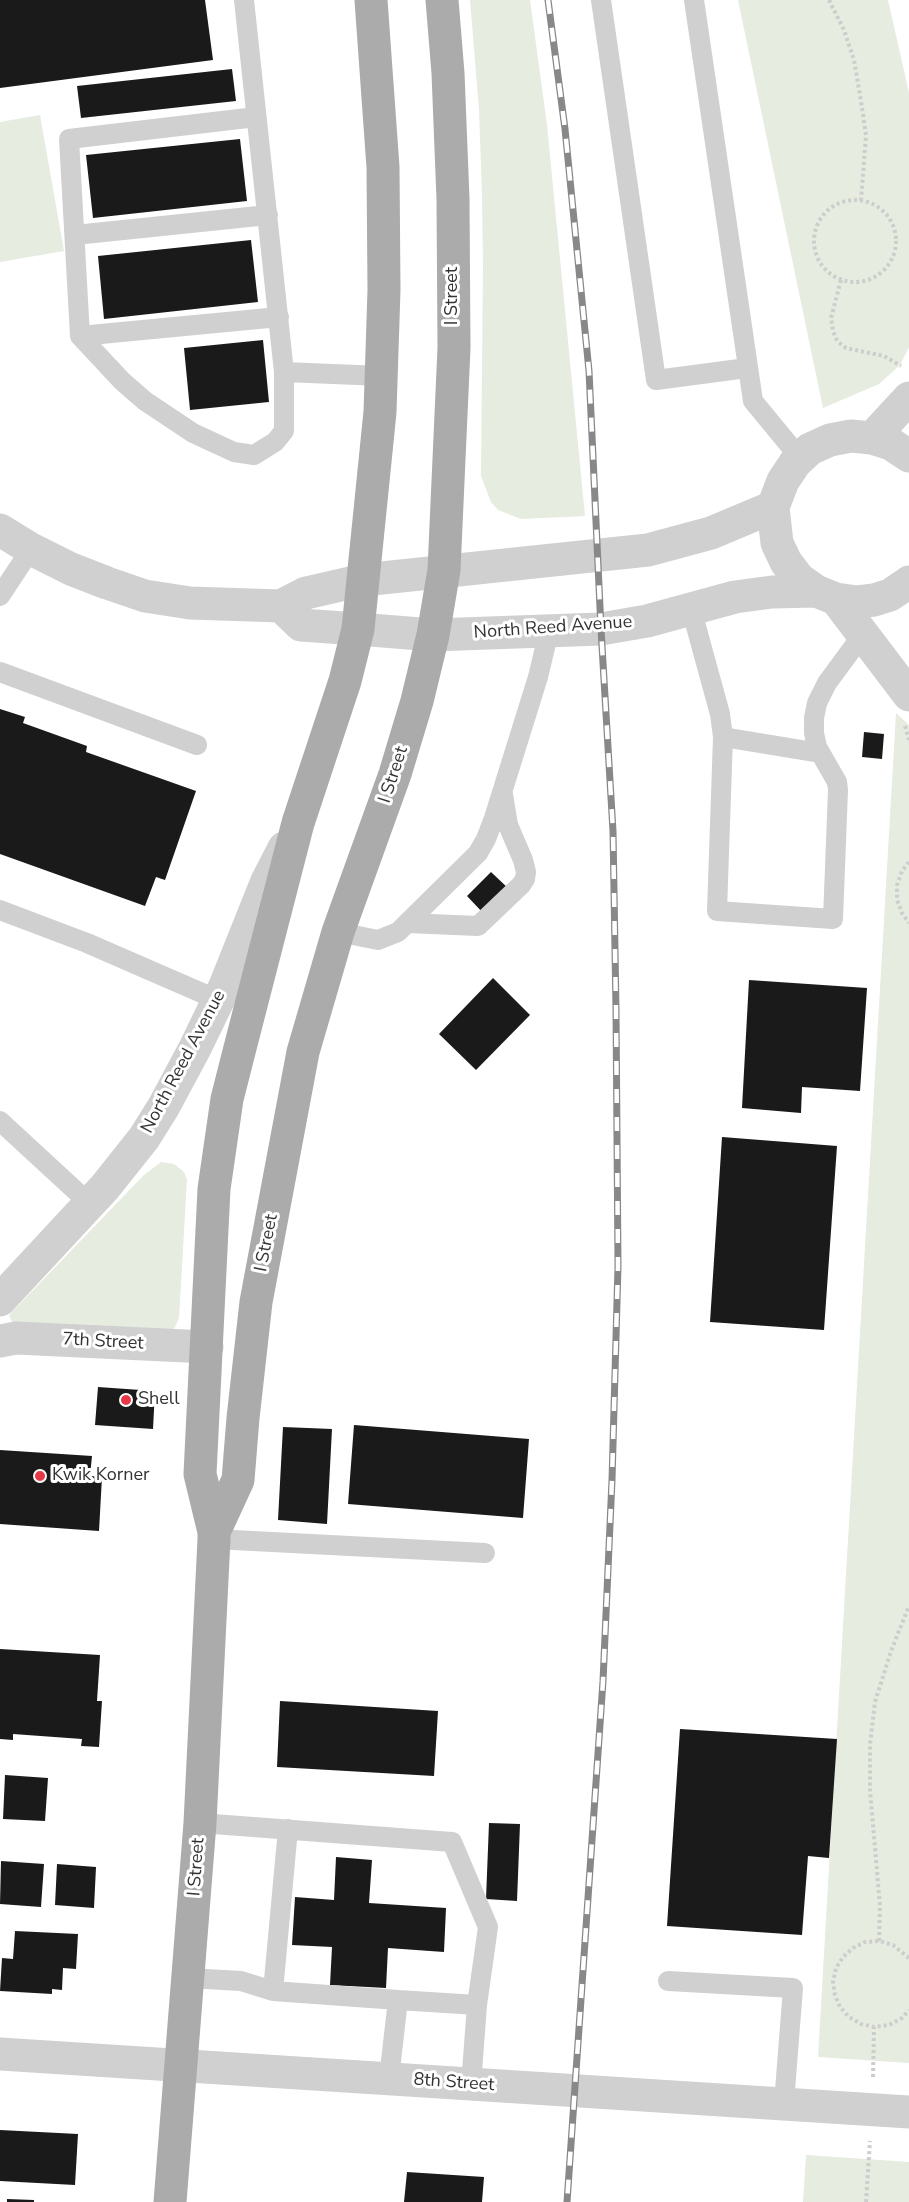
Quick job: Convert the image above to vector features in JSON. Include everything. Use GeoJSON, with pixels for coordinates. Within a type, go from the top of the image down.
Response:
{"type":"FeatureCollection","features":[{"type":"Feature","properties":{"kind":"main road","name":"I Street"},"geometry":{"type":"LineString","coordinates":[[170,2202],[200,1823],[214,1535],[200,1474],[214,1189],[227,1099],[298,823],[345,681],[358,629],[382,376],[384,290],[383,167],[371,0]]}},
{"type":"Feature","properties":{"kind":"main road","name":"I Street"},"geometry":{"type":"LineString","coordinates":[[214,1535],[238,1480],[256,1302],[303,1052],[338,932],[395,774],[417,701],[433,635],[444,570],[454,348],[452,141],[442,0]]}},
{"type":"Feature","properties":{"kind":"street"},"geometry":{"type":"LineString","coordinates":[[872,438],[907,384]]}},
{"type":"Feature","properties":{"kind":"street"},"geometry":{"type":"LineString","coordinates":[[909,456],[891,444],[872,438],[851,436],[830,440],[810,449],[795,463],[783,481],[773,507],[777,543],[786,562],[799,579],[826,595],[864,634],[909,695]]}},
{"type":"Feature","properties":{"kind":"street"},"geometry":{"type":"LineString","coordinates":[[0,530],[71,569],[145,596],[190,603],[281,606],[306,593],[363,580],[648,550],[711,533],[773,507]]}},
{"type":"Feature","properties":{"kind":"street","name":"North Reed Avenue"},"geometry":{"type":"LineString","coordinates":[[281,606],[301,626],[433,635],[549,631],[601,629],[647,621],[735,597],[772,592],[826,595],[857,602],[874,600],[890,595],[909,582]]}},
{"type":"Feature","properties":{"kind":"street","name":"North Reed Avenue"},"geometry":{"type":"LineString","coordinates":[[0,1300],[90,1204],[144,1138],[164,1106],[218,1000],[248,932],[267,881],[298,823]]}},
{"type":"Feature","properties":{"kind":"street","name":"7th Street"},"geometry":{"type":"LineString","coordinates":[[0,1341],[16,1338],[207,1347]]}},
{"type":"Feature","properties":{"kind":"street","name":"8th Street"},"geometry":{"type":"LineString","coordinates":[[0,2054],[909,2112]]}},
{"type":"Feature","properties":{"kind":"lane"},"geometry":{"type":"LineString","coordinates":[[244,0],[284,372],[284,431],[275,442],[254,455],[234,452],[193,433],[145,401],[122,381],[80,336],[69,139],[256,117]]}},
{"type":"Feature","properties":{"kind":"lane"},"geometry":{"type":"LineString","coordinates":[[601,0],[656,380],[747,368]]}},
{"type":"Feature","properties":{"kind":"lane"},"geometry":{"type":"LineString","coordinates":[[694,0],[753,400],[800,459]]}},
{"type":"Feature","properties":{"kind":"lane"},"geometry":{"type":"LineString","coordinates":[[75,235],[268,215]]}},
{"type":"Feature","properties":{"kind":"lane"},"geometry":{"type":"LineString","coordinates":[[80,336],[279,317]]}},
{"type":"Feature","properties":{"kind":"lane"},"geometry":{"type":"LineString","coordinates":[[284,372],[382,376]]}},
{"type":"Feature","properties":{"kind":"lane"},"geometry":{"type":"LineString","coordinates":[[0,596],[31,549]]}},
{"type":"Feature","properties":{"kind":"lane"},"geometry":{"type":"LineString","coordinates":[[691,608],[720,714],[723,737],[717,911],[833,919],[838,790],[837,782],[820,753],[814,733],[817,702],[827,683],[864,634]]}},
{"type":"Feature","properties":{"kind":"lane"},"geometry":{"type":"LineString","coordinates":[[338,932],[378,940],[398,932],[478,853],[486,839],[502,792],[538,677],[549,631]]}},
{"type":"Feature","properties":{"kind":"lane"},"geometry":{"type":"LineString","coordinates":[[0,672],[197,745]]}},
{"type":"Feature","properties":{"kind":"lane"},"geometry":{"type":"LineString","coordinates":[[723,737],[820,753]]}},
{"type":"Feature","properties":{"kind":"lane"},"geometry":{"type":"LineString","coordinates":[[407,923],[478,926],[521,885],[526,872],[508,825],[502,792]]}},
{"type":"Feature","properties":{"kind":"lane"},"geometry":{"type":"LineString","coordinates":[[0,910],[87,943],[218,1000]]}},
{"type":"Feature","properties":{"kind":"lane"},"geometry":{"type":"LineString","coordinates":[[0,1121],[90,1204]]}},
{"type":"Feature","properties":{"kind":"lane"},"geometry":{"type":"LineString","coordinates":[[214,1535],[485,1553]]}},
{"type":"Feature","properties":{"kind":"lane"},"geometry":{"type":"LineString","coordinates":[[200,1823],[452,1842],[488,1927],[477,2005],[471,2085]]}},
{"type":"Feature","properties":{"kind":"lane"},"geometry":{"type":"LineString","coordinates":[[273,1991],[288,1829]]}},
{"type":"Feature","properties":{"kind":"lane"},"geometry":{"type":"LineString","coordinates":[[188,1978],[241,1982],[273,1991],[477,2005]]}},
{"type":"Feature","properties":{"kind":"lane"},"geometry":{"type":"LineString","coordinates":[[668,1980],[793,1988],[784,2103]]}},
{"type":"Feature","properties":{"kind":"lane"},"geometry":{"type":"LineString","coordinates":[[389,2078],[398,2000]]}},
{"type":"Feature","properties":{"kind":"path"},"geometry":{"type":"LineString","coordinates":[[830,0],[855,60],[866,135],[861,201]]}},
{"type":"Feature","properties":{"kind":"path"},"geometry":{"type":"LineString","coordinates":[[848,201],[861,201],[874,205],[885,213],[893,225],[896,238],[895,252],[885,269],[868,280],[854,282],[841,280],[821,263],[816,251],[815,238],[818,224],[825,214],[848,201]]}},
{"type":"Feature","properties":{"kind":"path"},"geometry":{"type":"LineString","coordinates":[[841,280],[831,318],[837,341],[846,348],[884,356],[907,384]]}},
{"type":"Feature","properties":{"kind":"path"},"geometry":{"type":"LineString","coordinates":[[909,862],[902,871],[897,885],[897,900],[902,914],[909,922]]}},
{"type":"Feature","properties":{"kind":"path"},"geometry":{"type":"LineString","coordinates":[[879,1941],[880,1906],[870,1790],[870,1745],[875,1702],[891,1651],[909,1606]]}},
{"type":"Feature","properties":{"kind":"path"},"geometry":{"type":"LineString","coordinates":[[909,1958],[893,1945],[879,1941],[865,1942],[853,1948],[843,1957],[836,1968],[833,1982],[840,2007],[849,2018],[861,2024],[874,2027],[889,2025],[902,2018],[909,2010]]}},
{"type":"Feature","properties":{"kind":"shaded area"},"geometry":{"type":"Polygon","coordinates":[[[470,0],[530,0],[547,125],[585,516],[521,519],[498,510],[491,502],[481,476],[482,194],[479,109],[470,0]]]}},
{"type":"Feature","properties":{"kind":"shaded area"},"geometry":{"type":"Polygon","coordinates":[[[738,0],[888,0],[909,93],[909,347],[900,365],[879,384],[823,408],[738,0]]]}},
{"type":"Feature","properties":{"kind":"shaded area"},"geometry":{"type":"Polygon","coordinates":[[[40,115],[64,251],[0,262],[0,122],[40,115]]]}},
{"type":"Feature","properties":{"kind":"shaded area"},"geometry":{"type":"Polygon","coordinates":[[[896,713],[909,725],[909,2063],[818,2057],[896,713]]]}},
{"type":"Feature","properties":{"kind":"shaded area"},"geometry":{"type":"Polygon","coordinates":[[[161,1162],[174,1164],[184,1172],[187,1179],[179,1318],[175,1327],[172,1330],[12,1322],[9,1315],[144,1175],[161,1162]]]}},
{"type":"Feature","properties":{"kind":"shaded area"},"geometry":{"type":"Polygon","coordinates":[[[806,2155],[909,2162],[909,2202],[803,2202],[806,2155]]]}},
{"type":"Feature","properties":{"kind":"building"},"geometry":{"type":"Polygon","coordinates":[[[0,0],[205,0],[213,60],[0,88],[0,0]]]}},
{"type":"Feature","properties":{"kind":"building"},"geometry":{"type":"Polygon","coordinates":[[[232,69],[236,101],[81,118],[77,86],[232,69]]]}},
{"type":"Feature","properties":{"kind":"building"},"geometry":{"type":"Polygon","coordinates":[[[240,139],[247,201],[93,218],[86,155],[240,139]]]}},
{"type":"Feature","properties":{"kind":"building"},"geometry":{"type":"Polygon","coordinates":[[[251,240],[258,302],[104,319],[98,256],[251,240]]]}},
{"type":"Feature","properties":{"kind":"building"},"geometry":{"type":"Polygon","coordinates":[[[263,340],[269,402],[190,410],[184,348],[263,340]]]}},
{"type":"Feature","properties":{"kind":"building"},"geometry":{"type":"Polygon","coordinates":[[[0,709],[25,717],[23,723],[87,746],[86,752],[196,791],[165,880],[156,877],[145,906],[0,854],[0,709]]]}},
{"type":"Feature","properties":{"kind":"building"},"geometry":{"type":"Polygon","coordinates":[[[864,732],[884,734],[882,759],[862,757],[864,732]]]}},
{"type":"Feature","properties":{"kind":"building"},"geometry":{"type":"Polygon","coordinates":[[[491,872],[509,889],[484,914],[467,896],[491,872]]]}},
{"type":"Feature","properties":{"kind":"building"},"geometry":{"type":"Polygon","coordinates":[[[493,978],[530,1015],[476,1070],[439,1034],[493,978]]]}},
{"type":"Feature","properties":{"kind":"building"},"geometry":{"type":"Polygon","coordinates":[[[749,980],[867,988],[860,1091],[802,1087],[801,1113],[742,1108],[749,980]]]}},
{"type":"Feature","properties":{"kind":"building"},"geometry":{"type":"Polygon","coordinates":[[[722,1137],[837,1146],[824,1330],[710,1322],[722,1137]]]}},
{"type":"Feature","properties":{"kind":"building"},"geometry":{"type":"Polygon","coordinates":[[[98,1387],[155,1391],[153,1429],[95,1425],[98,1387]]]}},
{"type":"Feature","properties":{"kind":"building"},"geometry":{"type":"Polygon","coordinates":[[[354,1425],[529,1439],[523,1518],[348,1504],[354,1425]]]}},
{"type":"Feature","properties":{"kind":"building"},"geometry":{"type":"Polygon","coordinates":[[[283,1427],[332,1429],[327,1524],[278,1520],[283,1427]]]}},
{"type":"Feature","properties":{"kind":"building"},"geometry":{"type":"Polygon","coordinates":[[[0,1450],[92,1456],[90,1476],[102,1477],[99,1531],[0,1524],[0,1450]]]}},
{"type":"Feature","properties":{"kind":"building"},"geometry":{"type":"Polygon","coordinates":[[[0,1649],[100,1655],[97,1701],[102,1701],[99,1747],[81,1746],[82,1739],[13,1734],[13,1740],[0,1739],[0,1649]]]}},
{"type":"Feature","properties":{"kind":"building"},"geometry":{"type":"Polygon","coordinates":[[[280,1701],[438,1711],[434,1776],[277,1767],[280,1701]]]}},
{"type":"Feature","properties":{"kind":"building"},"geometry":{"type":"Polygon","coordinates":[[[680,1729],[837,1739],[829,1858],[808,1856],[802,1935],[667,1926],[680,1729]]]}},
{"type":"Feature","properties":{"kind":"building"},"geometry":{"type":"Polygon","coordinates":[[[5,1775],[48,1778],[45,1821],[3,1819],[5,1775]]]}},
{"type":"Feature","properties":{"kind":"building"},"geometry":{"type":"Polygon","coordinates":[[[489,1823],[520,1824],[517,1901],[486,1899],[489,1823]]]}},
{"type":"Feature","properties":{"kind":"building"},"geometry":{"type":"Polygon","coordinates":[[[336,1857],[372,1860],[369,1903],[446,1908],[444,1952],[388,1948],[386,1988],[330,1985],[332,1947],[292,1945],[295,1897],[334,1900],[336,1857]]]}},
{"type":"Feature","properties":{"kind":"building"},"geometry":{"type":"Polygon","coordinates":[[[1,1861],[44,1864],[41,1907],[0,1904],[1,1861]]]}},
{"type":"Feature","properties":{"kind":"building"},"geometry":{"type":"Polygon","coordinates":[[[57,1864],[96,1867],[94,1908],[55,1905],[57,1864]]]}},
{"type":"Feature","properties":{"kind":"building"},"geometry":{"type":"Polygon","coordinates":[[[15,1931],[78,1934],[76,1969],[63,1968],[62,1990],[52,1989],[52,1994],[0,1991],[2,1958],[13,1959],[15,1931]]]}},
{"type":"Feature","properties":{"kind":"building"},"geometry":{"type":"Polygon","coordinates":[[[0,2130],[78,2134],[75,2185],[0,2181],[0,2130]]]}},
{"type":"Feature","properties":{"kind":"building"},"geometry":{"type":"Polygon","coordinates":[[[407,2172],[484,2177],[482,2202],[404,2202],[407,2172]]]}},
{"type":"Feature","properties":{"kind":"building"},"geometry":{"type":"Polygon","coordinates":[[[7,2199],[34,2200],[34,2202],[7,2202],[7,2199]]]}},
{"type":"Feature","properties":{"kind":"railway"},"geometry":{"type":"LineString","coordinates":[[548,0],[565,129],[589,371],[613,831],[616,1010],[618,1266],[612,1480],[603,1681],[567,2202]]}},
{"type":"Feature","properties":{"kind":"place","name":"Shell"},"geometry":{"type":"Point","coordinates":[126,1400]}},
{"type":"Feature","properties":{"kind":"place","name":"Kwik Korner"},"geometry":{"type":"Point","coordinates":[40,1476]}}]}
